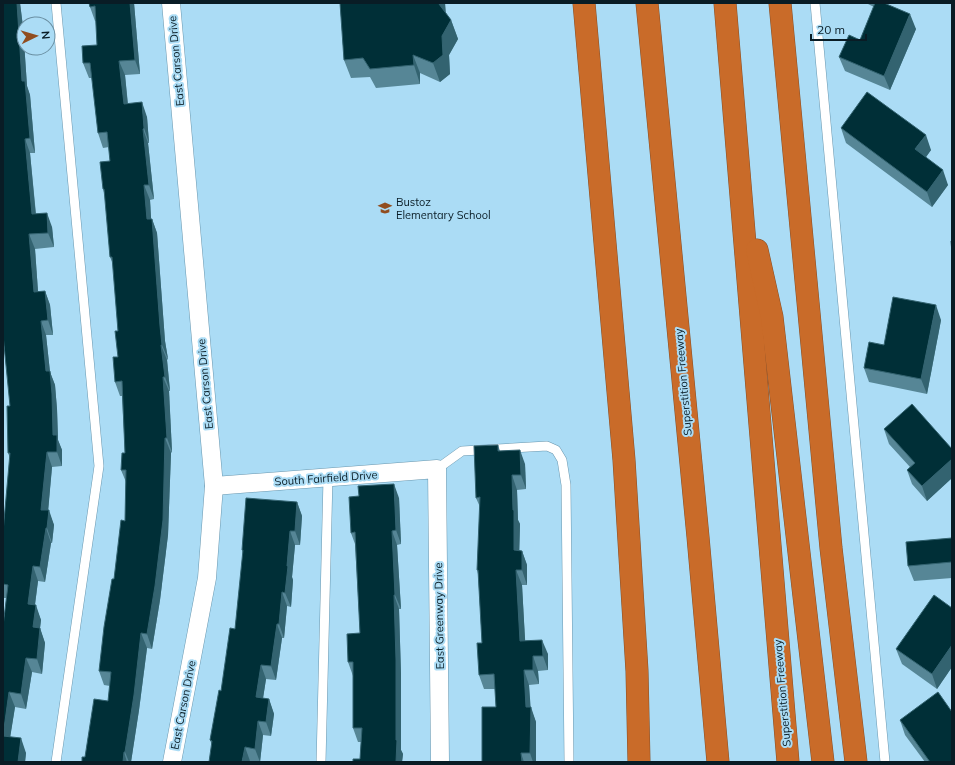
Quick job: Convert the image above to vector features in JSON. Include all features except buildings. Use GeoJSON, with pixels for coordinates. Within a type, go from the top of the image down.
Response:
{"type":"FeatureCollection","features":[{"type":"Feature","properties":{"kind":"highway"},"geometry":{"type":"LineString","coordinates":[[584,3],[624,460],[637,671],[639,762]]}},
{"type":"Feature","properties":{"kind":"highway","name":"Superstition Freeway"},"geometry":{"type":"LineString","coordinates":[[647,3],[718,762]]}},
{"type":"Feature","properties":{"kind":"highway","name":"Superstition Freeway"},"geometry":{"type":"LineString","coordinates":[[725,3],[788,762]]}},
{"type":"Feature","properties":{"kind":"highway"},"geometry":{"type":"LineString","coordinates":[[780,3],[831,548],[856,762]]}},
{"type":"Feature","properties":{"kind":"highway"},"geometry":{"type":"LineString","coordinates":[[738,168],[772,317],[823,762]]}},
{"type":"Feature","properties":{"kind":"highway"},"geometry":{"type":"LineString","coordinates":[[698,536],[705,762]]}},
{"type":"Feature","properties":{"kind":"street","name":"East Carson Drive"},"geometry":{"type":"LineString","coordinates":[[171,3],[214,486],[206,578],[172,762]]}},
{"type":"Feature","properties":{"kind":"street","name":"South Fairfield Drive"},"geometry":{"type":"LineString","coordinates":[[214,486],[437,469]]}},
{"type":"Feature","properties":{"kind":"street","name":"East Greenway Drive"},"geometry":{"type":"LineString","coordinates":[[437,469],[440,762]]}},
{"type":"Feature","properties":{"kind":"lane"},"geometry":{"type":"LineString","coordinates":[[56,3],[99,466],[56,762]]}},
{"type":"Feature","properties":{"kind":"lane"},"geometry":{"type":"LineString","coordinates":[[815,3],[885,762]]}},
{"type":"Feature","properties":{"kind":"lane"},"geometry":{"type":"LineString","coordinates":[[437,469],[462,451],[546,446],[556,450],[562,460],[566,485],[569,762]]}},
{"type":"Feature","properties":{"kind":"lane"},"geometry":{"type":"LineString","coordinates":[[321,762],[328,478]]}},
{"type":"Feature","properties":{"kind":"place","name":"Bustoz Elementary School"},"geometry":{"type":"Point","coordinates":[385,208]}}]}
